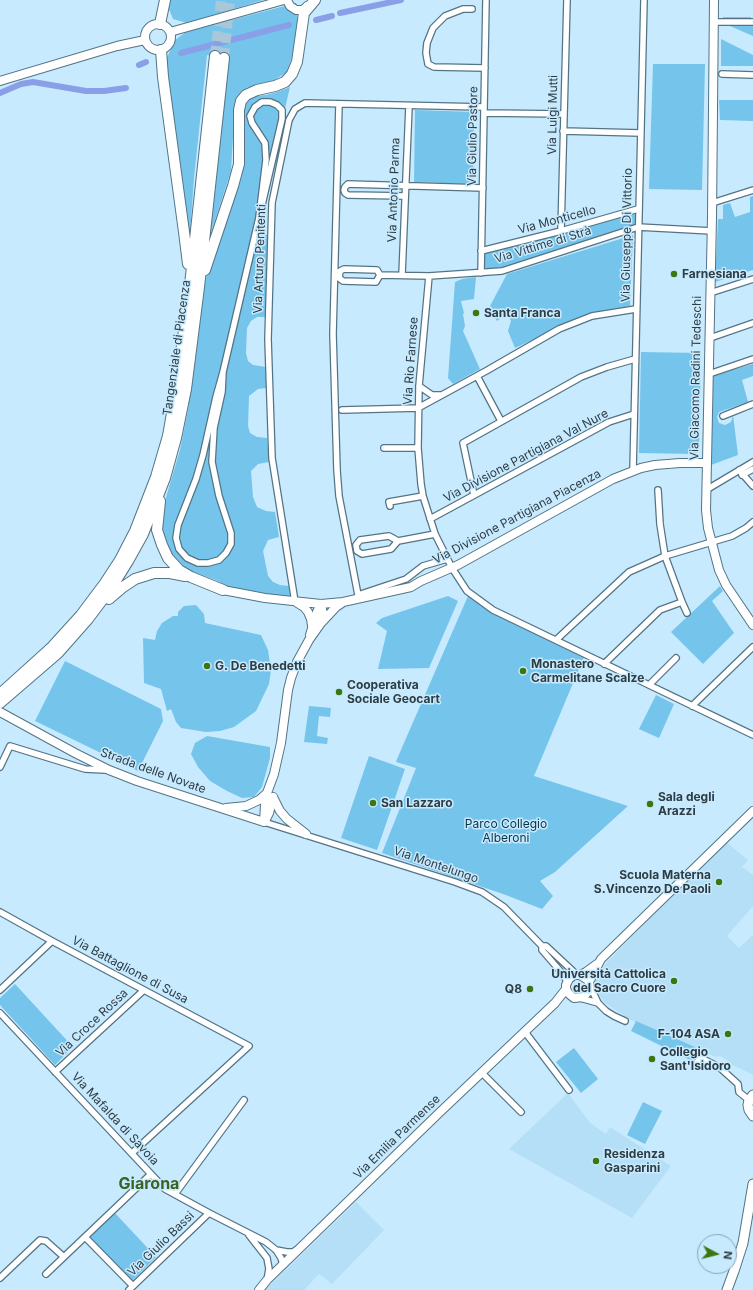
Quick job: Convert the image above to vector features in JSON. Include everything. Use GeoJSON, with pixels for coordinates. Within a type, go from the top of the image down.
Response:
{"type":"FeatureCollection","features":[{"type":"Feature","properties":{"kind":"highway"},"geometry":{"type":"LineString","coordinates":[[160,24],[165,0]]}},
{"type":"Feature","properties":{"kind":"highway"},"geometry":{"type":"LineString","coordinates":[[194,286],[227,205],[239,164],[239,110],[241,101],[246,95],[256,90],[285,82],[292,74],[297,62],[304,11],[316,0]]}},
{"type":"Feature","properties":{"kind":"highway"},"geometry":{"type":"LineString","coordinates":[[161,50],[184,232],[194,286]]}},
{"type":"Feature","properties":{"kind":"highway","name":"Tangenziale di Piacenza"},"geometry":{"type":"LineString","coordinates":[[7,691],[58,653],[88,619],[112,587],[143,534],[165,478],[176,438],[186,389],[194,286],[219,57]]}},
{"type":"Feature","properties":{"kind":"highway","name":"Tangenziale di Piacenza"},"geometry":{"type":"LineString","coordinates":[[0,703],[7,691],[51,648],[81,615],[120,560],[135,531],[156,477],[168,436],[194,286]]}},
{"type":"Feature","properties":{"kind":"highway"},"geometry":{"type":"LineString","coordinates":[[165,478],[158,510],[157,530],[168,558],[179,570],[191,577],[223,590]]}},
{"type":"Feature","properties":{"kind":"highway"},"geometry":{"type":"LineString","coordinates":[[88,619],[123,587],[135,579],[154,573],[170,573],[191,577]]}},
{"type":"Feature","properties":{"kind":"main road"},"geometry":{"type":"LineString","coordinates":[[170,32],[286,0],[290,6],[296,10],[304,11],[311,3],[311,0]]}},
{"type":"Feature","properties":{"kind":"main road","name":"Via Giacomo Radini Tedeschi"},"geometry":{"type":"LineString","coordinates":[[714,0],[712,231],[706,520],[719,570],[726,585],[753,624]]}},
{"type":"Feature","properties":{"kind":"main road"},"geometry":{"type":"LineString","coordinates":[[154,24],[164,25],[170,32],[171,40],[167,46],[161,50],[154,50],[148,46],[144,40],[148,28],[154,24]]}},
{"type":"Feature","properties":{"kind":"main road"},"geometry":{"type":"LineString","coordinates":[[0,81],[117,46],[144,40]]}},
{"type":"Feature","properties":{"kind":"main road","name":"Via Divisione Partigiana Piacenza"},"geometry":{"type":"LineString","coordinates":[[223,590],[265,598],[321,604],[343,602],[411,588],[421,581],[452,568],[613,479],[641,468],[660,464],[706,463]]}},
{"type":"Feature","properties":{"kind":"main road"},"geometry":{"type":"LineString","coordinates":[[295,602],[304,607],[308,612],[311,619],[312,628]]}},
{"type":"Feature","properties":{"kind":"main road"},"geometry":{"type":"LineString","coordinates":[[264,822],[265,804],[270,795],[281,743],[291,678],[297,662],[309,640],[321,623],[336,607],[343,602]]}},
{"type":"Feature","properties":{"kind":"main road"},"geometry":{"type":"LineString","coordinates":[[321,604],[323,614],[321,623]]}},
{"type":"Feature","properties":{"kind":"main road"},"geometry":{"type":"LineString","coordinates":[[309,640],[317,612],[321,604]]}},
{"type":"Feature","properties":{"kind":"main road","name":"Strada delle Novate"},"geometry":{"type":"LineString","coordinates":[[0,712],[75,754],[110,770],[137,781],[264,822]]}},
{"type":"Feature","properties":{"kind":"main road"},"geometry":{"type":"LineString","coordinates":[[219,808],[246,806],[270,795]]}},
{"type":"Feature","properties":{"kind":"main road"},"geometry":{"type":"LineString","coordinates":[[270,795],[287,819],[306,834]]}},
{"type":"Feature","properties":{"kind":"main road","name":"Via Emilia Parmense"},"geometry":{"type":"LineString","coordinates":[[555,1004],[586,995],[598,964],[753,811]]}},
{"type":"Feature","properties":{"kind":"main road","name":"Via Emilia Parmense"},"geometry":{"type":"LineString","coordinates":[[259,1290],[283,1264],[482,1072],[555,1004],[571,976],[598,964]]}},
{"type":"Feature","properties":{"kind":"main road"},"geometry":{"type":"LineString","coordinates":[[578,974],[586,977],[589,984]]}},
{"type":"Feature","properties":{"kind":"main road"},"geometry":{"type":"LineString","coordinates":[[566,985],[569,994],[577,998]]}},
{"type":"Feature","properties":{"kind":"main road"},"geometry":{"type":"LineString","coordinates":[[751,1098],[748,1105],[753,1116]]}},
{"type":"Feature","properties":{"kind":"main road"},"geometry":{"type":"LineString","coordinates":[[727,1290],[743,1243],[753,1184]]}},
{"type":"Feature","properties":{"kind":"street","name":"Via Giulio Pastore"},"geometry":{"type":"LineString","coordinates":[[481,273],[485,68],[488,0]]}},
{"type":"Feature","properties":{"kind":"street","name":"Via Luigi Mutti"},"geometry":{"type":"LineString","coordinates":[[561,231],[567,0]]}},
{"type":"Feature","properties":{"kind":"street","name":"Via Giuseppe Di Vittorio"},"geometry":{"type":"LineString","coordinates":[[633,471],[644,0]]}},
{"type":"Feature","properties":{"kind":"street"},"geometry":{"type":"LineString","coordinates":[[472,9],[463,9],[445,16],[433,28],[427,43],[426,53],[428,64],[434,67],[485,68]]}},
{"type":"Feature","properties":{"kind":"street"},"geometry":{"type":"LineString","coordinates":[[714,22],[753,22]]}},
{"type":"Feature","properties":{"kind":"street"},"geometry":{"type":"LineString","coordinates":[[722,74],[753,75]]}},
{"type":"Feature","properties":{"kind":"street"},"geometry":{"type":"LineString","coordinates":[[223,372],[222,392],[214,428],[212,462],[219,496],[231,533],[232,544],[226,553],[218,560],[208,563],[198,563],[187,558],[179,549],[176,538],[178,524],[196,480],[203,455],[258,225],[282,120],[282,110],[277,105],[270,102],[262,102],[255,107],[250,116],[252,123],[264,143],[266,160],[258,225]]}},
{"type":"Feature","properties":{"kind":"street","name":"Via Arturo Penitenti"},"geometry":{"type":"LineString","coordinates":[[295,602],[272,458],[268,339],[272,203],[289,120],[295,109],[304,103],[408,106],[564,114]]}},
{"type":"Feature","properties":{"kind":"street"},"geometry":{"type":"LineString","coordinates":[[339,104],[333,334],[337,470],[340,496],[358,595],[406,579],[423,566],[447,559]]}},
{"type":"Feature","properties":{"kind":"street","name":"Via Antonio Parma"},"geometry":{"type":"LineString","coordinates":[[402,275],[408,106]]}},
{"type":"Feature","properties":{"kind":"street"},"geometry":{"type":"LineString","coordinates":[[563,131],[641,133]]}},
{"type":"Feature","properties":{"kind":"street"},"geometry":{"type":"LineString","coordinates":[[405,196],[348,195],[344,190],[348,184],[482,188]]}},
{"type":"Feature","properties":{"kind":"street"},"geometry":{"type":"LineString","coordinates":[[712,203],[753,190]]}},
{"type":"Feature","properties":{"kind":"street","name":"Via Monticello"},"geometry":{"type":"LineString","coordinates":[[481,251],[561,231],[638,209]]}},
{"type":"Feature","properties":{"kind":"street","name":"Via Vittime di Strà"},"geometry":{"type":"LineString","coordinates":[[380,275],[429,276],[502,271],[638,228],[712,231]]}},
{"type":"Feature","properties":{"kind":"street","name":"Via Vittime di Strà"},"geometry":{"type":"LineString","coordinates":[[344,269],[376,270],[380,275],[376,282],[343,281],[339,278],[340,271],[344,269]]}},
{"type":"Feature","properties":{"kind":"street","name":"Via Rio Farnese"},"geometry":{"type":"LineString","coordinates":[[429,276],[419,386],[418,448],[423,496],[434,534],[452,568],[468,590],[493,610],[753,734]]}},
{"type":"Feature","properties":{"kind":"street"},"geometry":{"type":"LineString","coordinates":[[710,293],[753,279]]}},
{"type":"Feature","properties":{"kind":"street"},"geometry":{"type":"LineString","coordinates":[[342,410],[418,408],[559,329],[592,316],[636,309]]}},
{"type":"Feature","properties":{"kind":"street"},"geometry":{"type":"LineString","coordinates":[[710,338],[753,323]]}},
{"type":"Feature","properties":{"kind":"street"},"geometry":{"type":"LineString","coordinates":[[474,495],[463,443],[581,377],[607,367],[635,359]]}},
{"type":"Feature","properties":{"kind":"street"},"geometry":{"type":"LineString","coordinates":[[709,374],[753,359]]}},
{"type":"Feature","properties":{"kind":"street"},"geometry":{"type":"LineString","coordinates":[[477,376],[501,421]]}},
{"type":"Feature","properties":{"kind":"street"},"geometry":{"type":"LineString","coordinates":[[419,386],[432,395],[442,395]]}},
{"type":"Feature","properties":{"kind":"street"},"geometry":{"type":"LineString","coordinates":[[723,416],[753,404]]}},
{"type":"Feature","properties":{"kind":"street","name":"Via Divisione Partigiana Val Nure"},"geometry":{"type":"LineString","coordinates":[[430,519],[609,422],[634,414]]}},
{"type":"Feature","properties":{"kind":"street"},"geometry":{"type":"LineString","coordinates":[[384,448],[418,448]]}},
{"type":"Feature","properties":{"kind":"street"},"geometry":{"type":"LineString","coordinates":[[706,490],[740,472],[753,462]]}},
{"type":"Feature","properties":{"kind":"street"},"geometry":{"type":"LineString","coordinates":[[740,472],[753,469]]}},
{"type":"Feature","properties":{"kind":"street"},"geometry":{"type":"LineString","coordinates":[[740,472],[753,486]]}},
{"type":"Feature","properties":{"kind":"street"},"geometry":{"type":"LineString","coordinates":[[658,490],[660,524],[665,556],[687,613]]}},
{"type":"Feature","properties":{"kind":"street"},"geometry":{"type":"LineString","coordinates":[[390,506],[389,502],[423,496]]}},
{"type":"Feature","properties":{"kind":"street"},"geometry":{"type":"LineString","coordinates":[[556,640],[629,572],[665,556],[732,536],[753,522]]}},
{"type":"Feature","properties":{"kind":"street"},"geometry":{"type":"LineString","coordinates":[[398,541],[389,536],[360,540],[356,545],[357,551],[362,554],[391,549],[398,541],[434,534]]}},
{"type":"Feature","properties":{"kind":"street"},"geometry":{"type":"LineString","coordinates":[[604,664],[660,610],[682,602]]}},
{"type":"Feature","properties":{"kind":"street"},"geometry":{"type":"LineString","coordinates":[[692,706],[753,648]]}},
{"type":"Feature","properties":{"kind":"street"},"geometry":{"type":"LineString","coordinates":[[649,685],[676,658]]}},
{"type":"Feature","properties":{"kind":"street"},"geometry":{"type":"LineString","coordinates":[[0,767],[10,746],[85,770],[110,770]]}},
{"type":"Feature","properties":{"kind":"street","name":"Strada delle Novate"},"geometry":{"type":"LineString","coordinates":[[264,822],[306,834]]}},
{"type":"Feature","properties":{"kind":"street","name":"Via Montelungo"},"geometry":{"type":"LineString","coordinates":[[306,834],[466,885],[482,892],[504,906],[542,946],[542,950],[561,972],[566,985]]}},
{"type":"Feature","properties":{"kind":"street","name":"Via Battaglione di Susa"},"geometry":{"type":"LineString","coordinates":[[0,912],[249,1046],[132,1153]]}},
{"type":"Feature","properties":{"kind":"street"},"geometry":{"type":"LineString","coordinates":[[0,990],[52,941]]}},
{"type":"Feature","properties":{"kind":"street","name":"Via Montelungo"},"geometry":{"type":"LineString","coordinates":[[542,946],[546,946],[578,974]]}},
{"type":"Feature","properties":{"kind":"street"},"geometry":{"type":"LineString","coordinates":[[589,984],[598,1003],[606,1011],[625,1021]]}},
{"type":"Feature","properties":{"kind":"street","name":"Via Croce Rossa"},"geometry":{"type":"LineString","coordinates":[[55,1072],[144,990]]}},
{"type":"Feature","properties":{"kind":"street"},"geometry":{"type":"LineString","coordinates":[[577,998],[598,1003]]}},
{"type":"Feature","properties":{"kind":"street","name":"Via Mafalda di Savoia"},"geometry":{"type":"LineString","coordinates":[[0,1013],[151,1174],[166,1188],[209,1213],[266,1242],[276,1250]]}},
{"type":"Feature","properties":{"kind":"street"},"geometry":{"type":"LineString","coordinates":[[525,1032],[569,1090]]}},
{"type":"Feature","properties":{"kind":"street"},"geometry":{"type":"LineString","coordinates":[[697,1062],[700,1059],[703,1059],[719,1067],[738,1084],[739,1092],[751,1098]]}},
{"type":"Feature","properties":{"kind":"street"},"geometry":{"type":"LineString","coordinates":[[482,1072],[521,1112]]}},
{"type":"Feature","properties":{"kind":"street"},"geometry":{"type":"LineString","coordinates":[[175,1194],[244,1100]]}},
{"type":"Feature","properties":{"kind":"street"},"geometry":{"type":"LineString","coordinates":[[46,1274],[151,1174]]}},
{"type":"Feature","properties":{"kind":"street","name":"Via Giulio Bassi"},"geometry":{"type":"LineString","coordinates":[[131,1288],[209,1213]]}},
{"type":"Feature","properties":{"kind":"street","name":"Via Mafalda di Savoia"},"geometry":{"type":"LineString","coordinates":[[248,1234],[268,1258],[269,1268],[267,1280]]}},
{"type":"Feature","properties":{"kind":"street"},"geometry":{"type":"LineString","coordinates":[[85,1237],[131,1288]]}},
{"type":"Feature","properties":{"kind":"street"},"geometry":{"type":"LineString","coordinates":[[0,1278],[40,1240],[46,1241],[64,1257]]}},
{"type":"Feature","properties":{"kind":"street"},"geometry":{"type":"LineString","coordinates":[[276,1250],[293,1252],[302,1246]]}},
{"type":"Feature","properties":{"kind":"street"},"geometry":{"type":"LineString","coordinates":[[276,1250],[283,1264]]}},
{"type":"Feature","properties":{"kind":"shaded area","name":"Università Cattolica del Sacro Cuore"},"geometry":{"type":"Polygon","coordinates":[[[726,842],[748,860],[742,867],[753,875],[753,906],[727,936],[739,948],[753,935],[753,1075],[729,1063],[720,1056],[716,1057],[631,1020],[605,1003],[595,987],[595,980],[606,963],[726,842]]]}},
{"type":"Feature","properties":{"kind":"shaded area","name":"Residenza Gasparini"},"geometry":{"type":"Polygon","coordinates":[[[568,1093],[590,1123],[606,1134],[610,1127],[671,1166],[632,1218],[509,1149],[568,1093]]]}},
{"type":"Feature","properties":{"kind":"shaded area"},"geometry":{"type":"Polygon","coordinates":[[[356,1202],[384,1230],[332,1284],[319,1274],[304,1290],[265,1290],[356,1202]]]}},
{"type":"Feature","properties":{"kind":"green space"},"geometry":{"type":"Polygon","coordinates":[[[170,0],[263,0],[187,23],[173,19],[169,9],[170,0]]]}},
{"type":"Feature","properties":{"kind":"green space"},"geometry":{"type":"Polygon","coordinates":[[[296,3],[298,30],[294,51],[287,72],[270,83],[246,88],[235,103],[231,171],[205,251],[227,59],[207,55],[194,178],[189,248],[165,62],[175,40],[186,32],[296,3]]]}},
{"type":"Feature","properties":{"kind":"green space"},"geometry":{"type":"Polygon","coordinates":[[[723,17],[751,17],[751,23],[753,23],[753,36],[723,23],[723,17]]]}},
{"type":"Feature","properties":{"kind":"green space"},"geometry":{"type":"Polygon","coordinates":[[[721,39],[753,55],[753,66],[721,66],[721,39]]]}},
{"type":"Feature","properties":{"kind":"green space"},"geometry":{"type":"Polygon","coordinates":[[[653,64],[705,64],[702,190],[649,189],[653,64]]]}},
{"type":"Feature","properties":{"kind":"green space"},"geometry":{"type":"Polygon","coordinates":[[[290,87],[267,186],[263,234],[268,235],[266,317],[257,317],[251,321],[247,328],[246,353],[248,361],[253,365],[266,367],[267,388],[258,389],[249,396],[248,426],[250,433],[257,437],[267,438],[269,462],[258,464],[251,471],[253,497],[257,507],[266,511],[275,512],[279,537],[268,540],[263,551],[268,576],[273,582],[280,585],[289,586],[290,595],[288,598],[229,587],[216,580],[188,570],[172,555],[165,541],[162,524],[164,504],[180,450],[188,410],[204,287],[212,250],[228,219],[239,164],[242,100],[255,96],[266,95],[290,87]]]}},
{"type":"Feature","properties":{"kind":"green space"},"geometry":{"type":"Polygon","coordinates":[[[719,100],[753,100],[753,121],[720,120],[719,100]]]}},
{"type":"Feature","properties":{"kind":"green space"},"geometry":{"type":"Polygon","coordinates":[[[415,110],[474,112],[473,184],[414,182],[415,110]]]}},
{"type":"Feature","properties":{"kind":"green space"},"geometry":{"type":"Polygon","coordinates":[[[753,196],[753,270],[715,282],[718,219],[723,219],[723,205],[730,203],[735,217],[750,212],[750,197],[753,196]]]}},
{"type":"Feature","properties":{"kind":"green space"},"geometry":{"type":"Polygon","coordinates":[[[636,212],[636,226],[501,268],[483,268],[483,253],[636,212]]]}},
{"type":"Feature","properties":{"kind":"green space"},"geometry":{"type":"Polygon","coordinates":[[[633,235],[630,306],[592,314],[515,348],[508,331],[511,321],[507,313],[497,321],[491,311],[493,309],[490,306],[507,274],[633,235]]]}},
{"type":"Feature","properties":{"kind":"green space"},"geometry":{"type":"Polygon","coordinates":[[[476,277],[474,299],[461,301],[465,326],[463,331],[480,369],[453,384],[448,378],[455,282],[462,279],[476,277]]]}},
{"type":"Feature","properties":{"kind":"green space"},"geometry":{"type":"Polygon","coordinates":[[[641,352],[701,353],[699,450],[695,454],[639,453],[641,352]]]}},
{"type":"Feature","properties":{"kind":"green space"},"geometry":{"type":"Polygon","coordinates":[[[753,364],[753,376],[742,380],[748,402],[719,412],[717,417],[719,423],[725,425],[731,422],[733,415],[738,455],[711,465],[712,376],[753,364]]]}},
{"type":"Feature","properties":{"kind":"green space"},"geometry":{"type":"Polygon","coordinates":[[[720,586],[723,591],[712,601],[734,633],[703,664],[671,632],[720,586]]]}},
{"type":"Feature","properties":{"kind":"green space"},"geometry":{"type":"Polygon","coordinates":[[[448,596],[458,601],[429,668],[378,669],[387,631],[376,623],[382,618],[448,596]]]}},
{"type":"Feature","properties":{"kind":"green space","name":"Parco Collegio Alberoni"},"geometry":{"type":"Polygon","coordinates":[[[468,596],[584,657],[534,776],[628,806],[555,872],[540,881],[553,896],[542,909],[503,894],[382,853],[416,768],[396,762],[397,759],[468,596]]]}},
{"type":"Feature","properties":{"kind":"green space","name":"G. De Benedetti"},"geometry":{"type":"Polygon","coordinates":[[[196,605],[204,614],[205,623],[261,635],[268,650],[271,670],[269,684],[256,711],[234,727],[220,731],[206,732],[181,728],[176,722],[171,709],[167,711],[161,689],[144,683],[143,638],[155,640],[157,631],[162,623],[173,616],[178,616],[178,612],[184,606],[196,605]]]}},
{"type":"Feature","properties":{"kind":"green space"},"geometry":{"type":"Polygon","coordinates":[[[65,661],[161,709],[163,721],[138,771],[35,721],[65,661]]]}},
{"type":"Feature","properties":{"kind":"green space"},"geometry":{"type":"Polygon","coordinates":[[[656,695],[674,704],[659,738],[639,729],[656,695]]]}},
{"type":"Feature","properties":{"kind":"green space"},"geometry":{"type":"Polygon","coordinates":[[[309,706],[331,708],[330,717],[319,716],[317,736],[328,738],[327,744],[304,742],[309,706]]]}},
{"type":"Feature","properties":{"kind":"green space"},"geometry":{"type":"Polygon","coordinates":[[[207,736],[270,747],[270,758],[262,787],[254,797],[242,798],[227,791],[210,781],[198,767],[191,754],[195,743],[207,736]]]}},
{"type":"Feature","properties":{"kind":"green space","name":"San Lazzaro"},"geometry":{"type":"Polygon","coordinates":[[[369,756],[405,769],[377,850],[341,838],[369,756]]]}},
{"type":"Feature","properties":{"kind":"green space"},"geometry":{"type":"Polygon","coordinates":[[[15,984],[73,1047],[55,1065],[0,1005],[0,998],[15,984]]]}},
{"type":"Feature","properties":{"kind":"green space"},"geometry":{"type":"Polygon","coordinates":[[[636,1021],[697,1048],[692,1061],[631,1031],[636,1021]]]}},
{"type":"Feature","properties":{"kind":"green space"},"geometry":{"type":"Polygon","coordinates":[[[574,1048],[598,1079],[581,1093],[556,1062],[574,1048]]]}},
{"type":"Feature","properties":{"kind":"green space"},"geometry":{"type":"Polygon","coordinates":[[[643,1102],[662,1111],[645,1144],[627,1135],[643,1102]]]}},
{"type":"Feature","properties":{"kind":"green space"},"geometry":{"type":"Polygon","coordinates":[[[114,1212],[156,1257],[132,1281],[87,1235],[114,1212]]]}},
{"type":"Feature","properties":{"kind":"waterway"},"geometry":{"type":"LineString","coordinates":[[340,13],[401,0]]}},
{"type":"Feature","properties":{"kind":"waterway"},"geometry":{"type":"LineString","coordinates":[[316,20],[332,16]]}},
{"type":"Feature","properties":{"kind":"waterway"},"geometry":{"type":"LineString","coordinates":[[181,53],[289,25]]}},
{"type":"Feature","properties":{"kind":"waterway"},"geometry":{"type":"LineString","coordinates":[[139,65],[146,62]]}},
{"type":"Feature","properties":{"kind":"waterway"},"geometry":{"type":"LineString","coordinates":[[0,93],[21,84],[33,82],[86,91],[104,91],[126,88]]}},
{"type":"Feature","properties":{"kind":"tunnel"},"geometry":{"type":"LineString","coordinates":[[215,56],[221,0]]}},
{"type":"Feature","properties":{"kind":"tunnel"},"geometry":{"type":"LineString","coordinates":[[224,58],[230,0]]}},
{"type":"Feature","properties":{"kind":"place","name":"Farnesiana"},"geometry":{"type":"Point","coordinates":[674,274]}},
{"type":"Feature","properties":{"kind":"place","name":"Santa Franca"},"geometry":{"type":"Point","coordinates":[476,313]}},
{"type":"Feature","properties":{"kind":"place","name":"G. De Benedetti"},"geometry":{"type":"Point","coordinates":[207,666]}},
{"type":"Feature","properties":{"kind":"place","name":"Monastero Carmelitane Scalze"},"geometry":{"type":"Point","coordinates":[523,671]}},
{"type":"Feature","properties":{"kind":"place","name":"Cooperativa Sociale Geocart"},"geometry":{"type":"Point","coordinates":[339,692]}},
{"type":"Feature","properties":{"kind":"place","name":"San Lazzaro"},"geometry":{"type":"Point","coordinates":[373,803]}},
{"type":"Feature","properties":{"kind":"place","name":"Sala degli Arazzi"},"geometry":{"type":"Point","coordinates":[650,804]}},
{"type":"Feature","properties":{"kind":"place","name":"Scuola Materna S.Vincenzo De Paoli"},"geometry":{"type":"Point","coordinates":[719,882]}},
{"type":"Feature","properties":{"kind":"place","name":"Università Cattolica del Sacro Cuore"},"geometry":{"type":"Point","coordinates":[674,981]}},
{"type":"Feature","properties":{"kind":"place","name":"Q8"},"geometry":{"type":"Point","coordinates":[530,989]}},
{"type":"Feature","properties":{"kind":"place","name":"F-104 ASA"},"geometry":{"type":"Point","coordinates":[728,1034]}},
{"type":"Feature","properties":{"kind":"place","name":"Collegio Sant'Isidoro"},"geometry":{"type":"Point","coordinates":[652,1059]}},
{"type":"Feature","properties":{"kind":"place","name":"Residenza Gasparini"},"geometry":{"type":"Point","coordinates":[596,1161]}},
{"type":"Feature","properties":{"kind":"district","name":"Giarona"},"geometry":{"type":"Point","coordinates":[149,1184]}}]}
